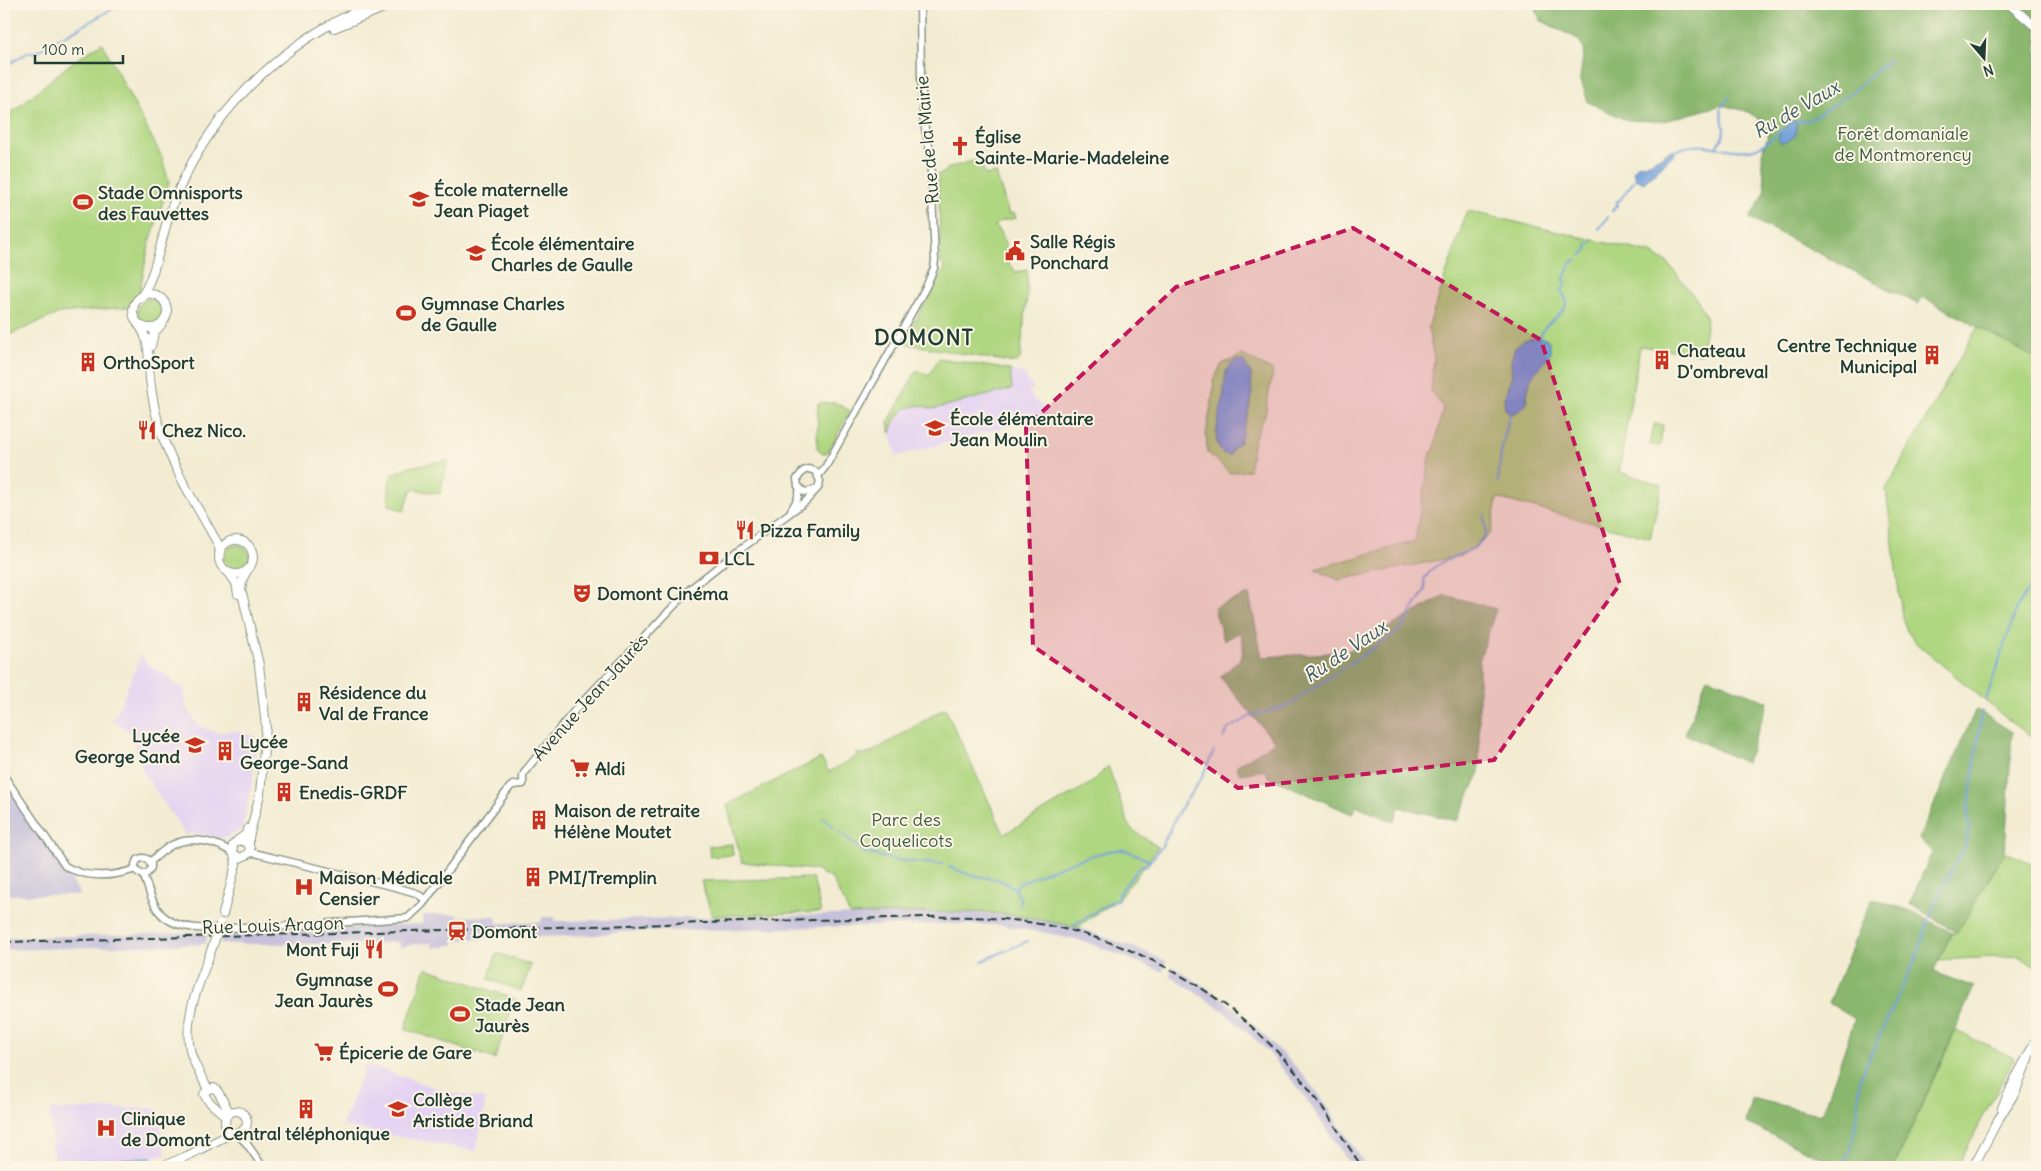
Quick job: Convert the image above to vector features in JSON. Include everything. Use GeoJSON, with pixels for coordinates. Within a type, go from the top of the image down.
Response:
{"type":"FeatureCollection","features":[{"type":"Feature","properties":{"kind":"main road"},"geometry":{"type":"LineString","coordinates":[[208,1089],[192,1055],[188,1033],[192,1008],[220,924],[236,864],[232,848],[236,841],[247,832],[256,796],[261,750],[258,682],[252,647],[236,583],[220,564],[218,544],[187,492],[159,425],[152,391],[145,333],[133,316],[133,310],[145,292],[154,270],[174,200],[200,150],[221,119],[263,73],[294,48],[335,22],[374,4]]}},
{"type":"Feature","properties":{"kind":"main road"},"geometry":{"type":"LineString","coordinates":[[294,48],[337,26],[393,4]]}},
{"type":"Feature","properties":{"kind":"main road"},"geometry":{"type":"LineString","coordinates":[[2009,4],[2037,28]]}},
{"type":"Feature","properties":{"kind":"main road"},"geometry":{"type":"LineString","coordinates":[[154,270],[155,290],[166,304],[167,309],[165,320],[152,338],[152,365],[160,416],[175,465]]}},
{"type":"Feature","properties":{"kind":"main road"},"geometry":{"type":"LineString","coordinates":[[140,297],[150,294],[159,296]]}},
{"type":"Feature","properties":{"kind":"main road"},"geometry":{"type":"LineString","coordinates":[[138,324],[147,328],[161,325]]}},
{"type":"Feature","properties":{"kind":"main road"},"geometry":{"type":"LineString","coordinates":[[206,524],[221,538],[242,541],[251,550],[253,558],[242,578],[241,590],[260,665],[266,726],[260,794],[249,837],[247,855],[223,914]]}},
{"type":"Feature","properties":{"kind":"main road"},"geometry":{"type":"LineString","coordinates":[[220,552],[225,544],[232,541]]}},
{"type":"Feature","properties":{"kind":"main road"},"geometry":{"type":"LineString","coordinates":[[229,573],[241,574],[248,569]]}},
{"type":"Feature","properties":{"kind":"main road"},"geometry":{"type":"LineString","coordinates":[[236,841],[245,841],[249,845]]}},
{"type":"Feature","properties":{"kind":"main road"},"geometry":{"type":"LineString","coordinates":[[234,854],[240,858],[247,855]]}},
{"type":"Feature","properties":{"kind":"main road"},"geometry":{"type":"LineString","coordinates":[[1973,1167],[1998,1120],[2010,1087],[2037,1039]]}},
{"type":"Feature","properties":{"kind":"main road"},"geometry":{"type":"LineString","coordinates":[[211,1143],[226,1126],[228,1115],[217,1090],[214,1088],[208,1089],[204,1094],[206,1100],[228,1115]]}},
{"type":"Feature","properties":{"kind":"main road"},"geometry":{"type":"LineString","coordinates":[[161,1167],[237,1132],[247,1122],[245,1116],[236,1111],[228,1115]]}},
{"type":"Feature","properties":{"kind":"main road"},"geometry":{"type":"LineString","coordinates":[[226,1126],[237,1132]]}},
{"type":"Feature","properties":{"kind":"street","name":"Rue de la Mairie"},"geometry":{"type":"LineString","coordinates":[[819,475],[826,466],[931,276],[935,260],[930,151],[924,124],[922,102],[920,4]]}},
{"type":"Feature","properties":{"kind":"street"},"geometry":{"type":"LineString","coordinates":[[812,470],[819,475],[820,484],[815,490],[808,492],[800,488],[797,479],[803,471],[812,470]]}},
{"type":"Feature","properties":{"kind":"street","name":"Avenue Jean Jaurès"},"geometry":{"type":"LineString","coordinates":[[785,516],[795,504],[800,488]]}},
{"type":"Feature","properties":{"kind":"street","name":"Avenue Jean Jaurès"},"geometry":{"type":"LineString","coordinates":[[402,920],[415,913],[507,791],[513,785],[522,784],[523,775],[547,743],[662,617],[697,583],[800,506],[815,490]]}},
{"type":"Feature","properties":{"kind":"street"},"geometry":{"type":"LineString","coordinates":[[4,776],[61,862],[72,870],[93,876],[109,876],[136,868]]}},
{"type":"Feature","properties":{"kind":"street"},"geometry":{"type":"LineString","coordinates":[[136,868],[143,874],[149,871],[150,862],[171,845],[180,842],[196,840],[222,846],[234,854]]}},
{"type":"Feature","properties":{"kind":"street"},"geometry":{"type":"LineString","coordinates":[[222,846],[236,841]]}},
{"type":"Feature","properties":{"kind":"street"},"geometry":{"type":"LineString","coordinates":[[247,855],[258,854],[400,888],[416,893],[426,900]]}},
{"type":"Feature","properties":{"kind":"street"},"geometry":{"type":"LineString","coordinates":[[136,868],[136,864],[140,859],[146,859],[150,862]]}},
{"type":"Feature","properties":{"kind":"street","name":"Rue Louis Aragon"},"geometry":{"type":"LineString","coordinates":[[143,874],[150,895],[160,913],[171,921],[185,926],[206,928],[273,927],[402,920]]}},
{"type":"Feature","properties":{"kind":"street"},"geometry":{"type":"LineString","coordinates":[[237,1132],[263,1167]]}},
{"type":"Feature","properties":{"kind":"highlighted area"},"geometry":{"type":"Polygon","coordinates":[[[1353,228],[1541,340],[1620,584],[1494,760],[1238,788],[1033,646],[1026,427],[1176,287],[1353,228]]]}},
{"type":"Feature","properties":{"kind":"shaded area"},"geometry":{"type":"Polygon","coordinates":[[[1010,370],[1024,373],[1033,389],[1029,392],[1034,401],[1036,400],[1048,412],[1043,420],[1042,418],[1035,419],[897,456],[891,433],[893,423],[904,409],[919,405],[933,409],[1011,389],[1010,370]]]}},
{"type":"Feature","properties":{"kind":"shaded area","name":"Lycée George Sand"},"geometry":{"type":"Polygon","coordinates":[[[141,654],[148,665],[165,674],[177,686],[184,688],[186,708],[199,726],[217,733],[236,731],[257,737],[252,784],[242,829],[228,837],[219,838],[191,833],[186,835],[143,772],[131,733],[112,719],[118,711],[141,654]]]}},
{"type":"Feature","properties":{"kind":"shaded area"},"geometry":{"type":"Polygon","coordinates":[[[4,775],[81,895],[4,895],[4,775]]]}},
{"type":"Feature","properties":{"kind":"shaded area"},"geometry":{"type":"Polygon","coordinates":[[[957,912],[1018,916],[1079,928],[1166,961],[1163,972],[1089,943],[1046,933],[1001,925],[947,924],[622,932],[596,935],[454,940],[454,945],[432,948],[432,943],[414,944],[400,948],[400,943],[391,941],[381,944],[220,944],[223,933],[422,924],[423,915],[458,914],[458,917],[496,916],[497,923],[541,922],[542,917],[555,917],[555,921],[957,912]]]}},
{"type":"Feature","properties":{"kind":"shaded area"},"geometry":{"type":"Polygon","coordinates":[[[209,932],[205,944],[4,950],[4,938],[209,932]]]}},
{"type":"Feature","properties":{"kind":"shaded area"},"geometry":{"type":"Polygon","coordinates":[[[1172,966],[1218,995],[1250,1022],[1298,1069],[1319,1094],[1367,1167],[1352,1167],[1302,1093],[1268,1051],[1222,1010],[1170,976],[1172,966]]]}},
{"type":"Feature","properties":{"kind":"shaded area","name":"Collège Aristide Briand"},"geometry":{"type":"Polygon","coordinates":[[[366,1064],[450,1093],[486,1099],[476,1151],[342,1126],[366,1064]]]}},
{"type":"Feature","properties":{"kind":"shaded area","name":"Clinique de Domont"},"geometry":{"type":"Polygon","coordinates":[[[154,1108],[157,1110],[166,1155],[54,1162],[50,1110],[154,1108]]]}},
{"type":"Feature","properties":{"kind":"green space","name":"Forêt domaniale de Montmorency"},"geometry":{"type":"Polygon","coordinates":[[[1534,4],[2037,4],[2037,359],[1923,297],[1918,304],[1750,218],[1765,192],[1762,153],[1769,133],[1758,118],[1746,111],[1722,105],[1664,121],[1626,120],[1588,102],[1580,78],[1584,49],[1578,39],[1540,20],[1534,4]]]}},
{"type":"Feature","properties":{"kind":"green space","name":"Stade Omnisports des Fauvettes"},"geometry":{"type":"Polygon","coordinates":[[[102,43],[162,157],[169,183],[149,245],[139,293],[128,307],[60,313],[4,337],[4,119],[70,64],[102,43]]]}},
{"type":"Feature","properties":{"kind":"green space"},"geometry":{"type":"Polygon","coordinates":[[[980,159],[985,175],[996,173],[1009,214],[1014,213],[1016,218],[1001,221],[995,226],[1003,239],[1010,267],[1013,267],[1015,272],[1027,270],[1027,296],[1020,359],[1015,363],[907,344],[904,341],[941,274],[945,271],[941,263],[938,174],[944,173],[948,168],[980,159]]]}},
{"type":"Feature","properties":{"kind":"green space"},"geometry":{"type":"Polygon","coordinates":[[[1467,211],[1651,253],[1668,263],[1700,304],[1707,319],[1702,354],[1640,346],[1619,472],[1662,485],[1650,538],[1497,498],[1491,533],[1474,548],[1460,556],[1339,580],[1315,569],[1415,541],[1431,452],[1434,451],[1443,407],[1431,391],[1434,358],[1428,328],[1467,211]]]}},
{"type":"Feature","properties":{"kind":"green space"},"geometry":{"type":"Polygon","coordinates":[[[150,299],[159,303],[163,312],[159,321],[150,325],[141,321],[137,312],[141,303],[150,299]]]}},
{"type":"Feature","properties":{"kind":"green space"},"geometry":{"type":"Polygon","coordinates":[[[1978,326],[2037,359],[2037,739],[2013,724],[1917,644],[1907,631],[1902,617],[1886,489],[1978,326]]]}},
{"type":"Feature","properties":{"kind":"green space"},"geometry":{"type":"Polygon","coordinates":[[[1243,355],[1273,371],[1265,415],[1254,440],[1249,470],[1230,473],[1207,452],[1206,434],[1214,387],[1213,381],[1222,364],[1243,355]]]}},
{"type":"Feature","properties":{"kind":"green space"},"geometry":{"type":"Polygon","coordinates":[[[939,358],[1010,370],[1012,389],[933,409],[919,405],[904,409],[893,423],[891,433],[888,423],[917,370],[929,376],[939,358]]]}},
{"type":"Feature","properties":{"kind":"green space"},"geometry":{"type":"Polygon","coordinates":[[[818,403],[836,403],[850,411],[828,452],[823,454],[817,448],[818,403]]]}},
{"type":"Feature","properties":{"kind":"green space"},"geometry":{"type":"Polygon","coordinates":[[[1654,424],[1663,425],[1660,446],[1650,444],[1654,424]]]}},
{"type":"Feature","properties":{"kind":"green space"},"geometry":{"type":"Polygon","coordinates":[[[448,460],[440,494],[414,489],[411,491],[404,511],[389,505],[389,483],[392,474],[409,467],[448,460]]]}},
{"type":"Feature","properties":{"kind":"green space"},"geometry":{"type":"Polygon","coordinates":[[[237,545],[246,549],[250,558],[246,567],[237,571],[228,567],[224,558],[228,549],[237,545]]]}},
{"type":"Feature","properties":{"kind":"green space"},"geometry":{"type":"Polygon","coordinates":[[[1249,594],[1262,657],[1347,652],[1445,595],[1496,609],[1479,661],[1479,774],[1457,821],[1399,807],[1394,822],[1356,806],[1352,814],[1269,777],[1265,770],[1240,774],[1236,766],[1275,742],[1220,677],[1237,662],[1243,648],[1240,632],[1224,641],[1214,608],[1249,594]]]}},
{"type":"Feature","properties":{"kind":"green space"},"geometry":{"type":"Polygon","coordinates":[[[1707,677],[1768,702],[1746,763],[1685,734],[1707,677]]]}},
{"type":"Feature","properties":{"kind":"green space","name":"Parc des Coquelicots"},"geometry":{"type":"Polygon","coordinates":[[[945,708],[1004,834],[1091,783],[1108,766],[1130,828],[1158,847],[1133,881],[1116,900],[1079,928],[1025,917],[992,913],[939,912],[850,915],[832,879],[815,870],[742,862],[727,805],[821,758],[829,772],[857,756],[856,754],[869,754],[945,708]]]}},
{"type":"Feature","properties":{"kind":"green space"},"geometry":{"type":"Polygon","coordinates":[[[1976,709],[2012,732],[2005,852],[1957,933],[1910,903],[1932,852],[1919,838],[1976,709]]]}},
{"type":"Feature","properties":{"kind":"green space"},"geometry":{"type":"Polygon","coordinates":[[[732,844],[733,855],[710,857],[709,846],[732,844]]]}},
{"type":"Feature","properties":{"kind":"green space"},"geometry":{"type":"Polygon","coordinates":[[[2005,852],[2037,865],[2037,968],[2019,956],[1937,960],[1952,933],[1957,933],[2005,852]]]}},
{"type":"Feature","properties":{"kind":"green space"},"geometry":{"type":"Polygon","coordinates":[[[813,878],[821,912],[712,916],[701,881],[813,878]]]}},
{"type":"Feature","properties":{"kind":"green space"},"geometry":{"type":"Polygon","coordinates":[[[1872,899],[1911,911],[1952,933],[1933,972],[1974,987],[1894,1167],[1842,1167],[1746,1123],[1751,1098],[1822,1115],[1855,1019],[1829,1003],[1872,899]]]}},
{"type":"Feature","properties":{"kind":"green space"},"geometry":{"type":"Polygon","coordinates":[[[497,953],[531,965],[521,991],[488,979],[497,953]]]}},
{"type":"Feature","properties":{"kind":"green space","name":"Stade Jean Jaurès"},"geometry":{"type":"Polygon","coordinates":[[[426,968],[515,999],[495,1059],[405,1029],[426,968]]]}},
{"type":"Feature","properties":{"kind":"green space"},"geometry":{"type":"Polygon","coordinates":[[[1954,1030],[2014,1058],[1957,1167],[1894,1167],[1953,1036],[1954,1030]]]}},
{"type":"Feature","properties":{"kind":"water"},"geometry":{"type":"Polygon","coordinates":[[[1794,120],[1797,121],[1795,136],[1781,143],[1778,140],[1781,131],[1794,120]]]}},
{"type":"Feature","properties":{"kind":"water"},"geometry":{"type":"Polygon","coordinates":[[[1673,149],[1673,155],[1644,183],[1636,179],[1633,171],[1637,165],[1650,163],[1673,149]]]}},
{"type":"Feature","properties":{"kind":"water"},"geometry":{"type":"Polygon","coordinates":[[[1540,337],[1549,341],[1549,354],[1530,382],[1525,405],[1517,412],[1510,414],[1505,409],[1504,398],[1512,375],[1511,360],[1515,348],[1524,340],[1540,337]]]}},
{"type":"Feature","properties":{"kind":"water"},"geometry":{"type":"Polygon","coordinates":[[[1237,360],[1244,361],[1251,374],[1252,398],[1240,442],[1233,448],[1230,455],[1223,453],[1219,448],[1217,432],[1226,371],[1237,360]]]}},
{"type":"Feature","properties":{"kind":"waterway"},"geometry":{"type":"LineString","coordinates":[[4,67],[27,53],[36,52],[121,4]]}},
{"type":"Feature","properties":{"kind":"waterway","name":"Ru de Vaux"},"geometry":{"type":"LineString","coordinates":[[1797,121],[1810,120],[1851,93],[1889,60]]}},
{"type":"Feature","properties":{"kind":"waterway"},"geometry":{"type":"LineString","coordinates":[[1717,146],[1723,137],[1724,129],[1721,109],[1729,97]]}},
{"type":"Feature","properties":{"kind":"waterway","name":"Ru de Vaux"},"geometry":{"type":"LineString","coordinates":[[1673,153],[1683,148],[1694,146],[1748,150],[1764,145],[1782,130]]}},
{"type":"Feature","properties":{"kind":"waterway","name":"Ru de Vaux"},"geometry":{"type":"LineString","coordinates":[[1612,211],[1617,205],[1617,201],[1620,200],[1636,178]]}},
{"type":"Feature","properties":{"kind":"waterway","name":"Ru de Vaux"},"geometry":{"type":"LineString","coordinates":[[1599,229],[1608,217]]}},
{"type":"Feature","properties":{"kind":"waterway","name":"Ru de Vaux"},"geometry":{"type":"LineString","coordinates":[[1581,255],[1587,250],[1587,245],[1592,242]]}},
{"type":"Feature","properties":{"kind":"waterway","name":"Ru de Vaux"},"geometry":{"type":"LineString","coordinates":[[1539,339],[1544,328],[1562,312],[1566,305],[1567,301],[1561,290],[1566,285],[1564,278],[1571,263],[1577,260]]}},
{"type":"Feature","properties":{"kind":"waterway","name":"Ru de Vaux"},"geometry":{"type":"LineString","coordinates":[[1498,482],[1501,452],[1510,413]]}},
{"type":"Feature","properties":{"kind":"waterway","name":"Ru de Vaux"},"geometry":{"type":"LineString","coordinates":[[1223,738],[1228,729],[1251,716],[1287,706],[1400,630],[1425,590],[1424,579],[1433,568],[1474,548],[1483,538],[1486,532],[1484,515]]}},
{"type":"Feature","properties":{"kind":"waterway"},"geometry":{"type":"LineString","coordinates":[[1986,700],[2017,607],[2037,576]]}},
{"type":"Feature","properties":{"kind":"waterway"},"geometry":{"type":"LineString","coordinates":[[1842,1167],[1852,1146],[1858,1108],[1860,1078],[1915,960],[1934,906],[1952,868],[1963,852],[1969,828],[1968,810],[1982,711]]}},
{"type":"Feature","properties":{"kind":"waterway","name":"Ru de Vaux"},"geometry":{"type":"LineString","coordinates":[[1074,925],[1109,903],[1118,900],[1118,894],[1141,865],[1146,866],[1162,846],[1179,811],[1201,779],[1214,751]]}},
{"type":"Feature","properties":{"kind":"waterway"},"geometry":{"type":"LineString","coordinates":[[823,818],[834,827]]}},
{"type":"Feature","properties":{"kind":"waterway"},"geometry":{"type":"LineString","coordinates":[[839,831],[865,853],[901,861],[943,864]]}},
{"type":"Feature","properties":{"kind":"waterway"},"geometry":{"type":"LineString","coordinates":[[1019,906],[1021,900],[1015,889],[1017,885],[1087,857],[1115,850],[1124,850],[1150,861]]}},
{"type":"Feature","properties":{"kind":"waterway"},"geometry":{"type":"LineString","coordinates":[[949,867],[971,875],[999,880],[1015,889]]}},
{"type":"Feature","properties":{"kind":"waterway","name":"Ru de Vaux"},"geometry":{"type":"LineString","coordinates":[[982,961],[1028,941]]}},
{"type":"Feature","properties":{"kind":"waterway","name":"Ru de Vaux"},"geometry":{"type":"LineString","coordinates":[[57,1167],[66,1162],[153,1158]]}},
{"type":"Feature","properties":{"kind":"railway"},"geometry":{"type":"LineString","coordinates":[[4,942],[939,917],[993,918],[1034,923],[1071,931],[1107,942],[1142,956],[1176,973],[1238,1015],[1266,1040],[1302,1080],[1362,1167]]}},
{"type":"Feature","properties":{"kind":"place","name":"Église Sainte-Marie-Madeleine"},"geometry":{"type":"Point","coordinates":[960,146]}},
{"type":"Feature","properties":{"kind":"place","name":"École maternelle Jean Piaget"},"geometry":{"type":"Point","coordinates":[419,199]}},
{"type":"Feature","properties":{"kind":"place","name":"Stade Omnisports des Fauvettes"},"geometry":{"type":"Point","coordinates":[83,202]}},
{"type":"Feature","properties":{"kind":"place","name":"Salle Régis Ponchard"},"geometry":{"type":"Point","coordinates":[1015,251]}},
{"type":"Feature","properties":{"kind":"place","name":"École élémentaire Charles de Gaulle"},"geometry":{"type":"Point","coordinates":[476,253]}},
{"type":"Feature","properties":{"kind":"place","name":"Gymnase Charles de Gaulle"},"geometry":{"type":"Point","coordinates":[406,313]}},
{"type":"Feature","properties":{"kind":"place","name":"Centre Technique Municipal"},"geometry":{"type":"Point","coordinates":[1932,355]}},
{"type":"Feature","properties":{"kind":"place","name":"Chateau D'ombreval"},"geometry":{"type":"Point","coordinates":[1662,360]}},
{"type":"Feature","properties":{"kind":"place","name":"OrthoSport"},"geometry":{"type":"Point","coordinates":[88,362]}},
{"type":"Feature","properties":{"kind":"place","name":"École élémentaire Jean Moulin"},"geometry":{"type":"Point","coordinates":[935,428]}},
{"type":"Feature","properties":{"kind":"place","name":"Chez Nico."},"geometry":{"type":"Point","coordinates":[147,430]}},
{"type":"Feature","properties":{"kind":"place","name":"Pizza Family"},"geometry":{"type":"Point","coordinates":[745,530]}},
{"type":"Feature","properties":{"kind":"place","name":"LCL"},"geometry":{"type":"Point","coordinates":[709,558]}},
{"type":"Feature","properties":{"kind":"place","name":"Domont Cinéma"},"geometry":{"type":"Point","coordinates":[582,593]}},
{"type":"Feature","properties":{"kind":"place","name":"Résidence du Val de France"},"geometry":{"type":"Point","coordinates":[304,702]}},
{"type":"Feature","properties":{"kind":"place","name":"Lycée George Sand"},"geometry":{"type":"Point","coordinates":[195,745]}},
{"type":"Feature","properties":{"kind":"place","name":"Lycée George-Sand"},"geometry":{"type":"Point","coordinates":[225,751]}},
{"type":"Feature","properties":{"kind":"place","name":"Aldi"},"geometry":{"type":"Point","coordinates":[580,768]}},
{"type":"Feature","properties":{"kind":"place","name":"Enedis-GRDF"},"geometry":{"type":"Point","coordinates":[284,792]}},
{"type":"Feature","properties":{"kind":"place","name":"Maison de retraite Hélène Moutet"},"geometry":{"type":"Point","coordinates":[539,820]}},
{"type":"Feature","properties":{"kind":"place","name":"PMI/Tremplin"},"geometry":{"type":"Point","coordinates":[533,877]}},
{"type":"Feature","properties":{"kind":"place","name":"Maison Médicale Censier"},"geometry":{"type":"Point","coordinates":[304,887]}},
{"type":"Feature","properties":{"kind":"place","name":"Domont"},"geometry":{"type":"Point","coordinates":[457,931]}},
{"type":"Feature","properties":{"kind":"place","name":"Mont Fuji"},"geometry":{"type":"Point","coordinates":[374,949]}},
{"type":"Feature","properties":{"kind":"place","name":"Gymnase Jean Jaurès"},"geometry":{"type":"Point","coordinates":[388,989]}},
{"type":"Feature","properties":{"kind":"place","name":"Stade Jean Jaurès"},"geometry":{"type":"Point","coordinates":[460,1014]}},
{"type":"Feature","properties":{"kind":"place","name":"Épicerie de Gare"},"geometry":{"type":"Point","coordinates":[324,1052]}},
{"type":"Feature","properties":{"kind":"place","name":"Central téléphonique"},"geometry":{"type":"Point","coordinates":[306,1109]}},
{"type":"Feature","properties":{"kind":"place","name":"Collège Aristide Briand"},"geometry":{"type":"Point","coordinates":[398,1109]}},
{"type":"Feature","properties":{"kind":"place","name":"Clinique de Domont"},"geometry":{"type":"Point","coordinates":[106,1128]}},
{"type":"Feature","properties":{"kind":"district","name":"DOMONT"},"geometry":{"type":"Point","coordinates":[924,337]}}]}
